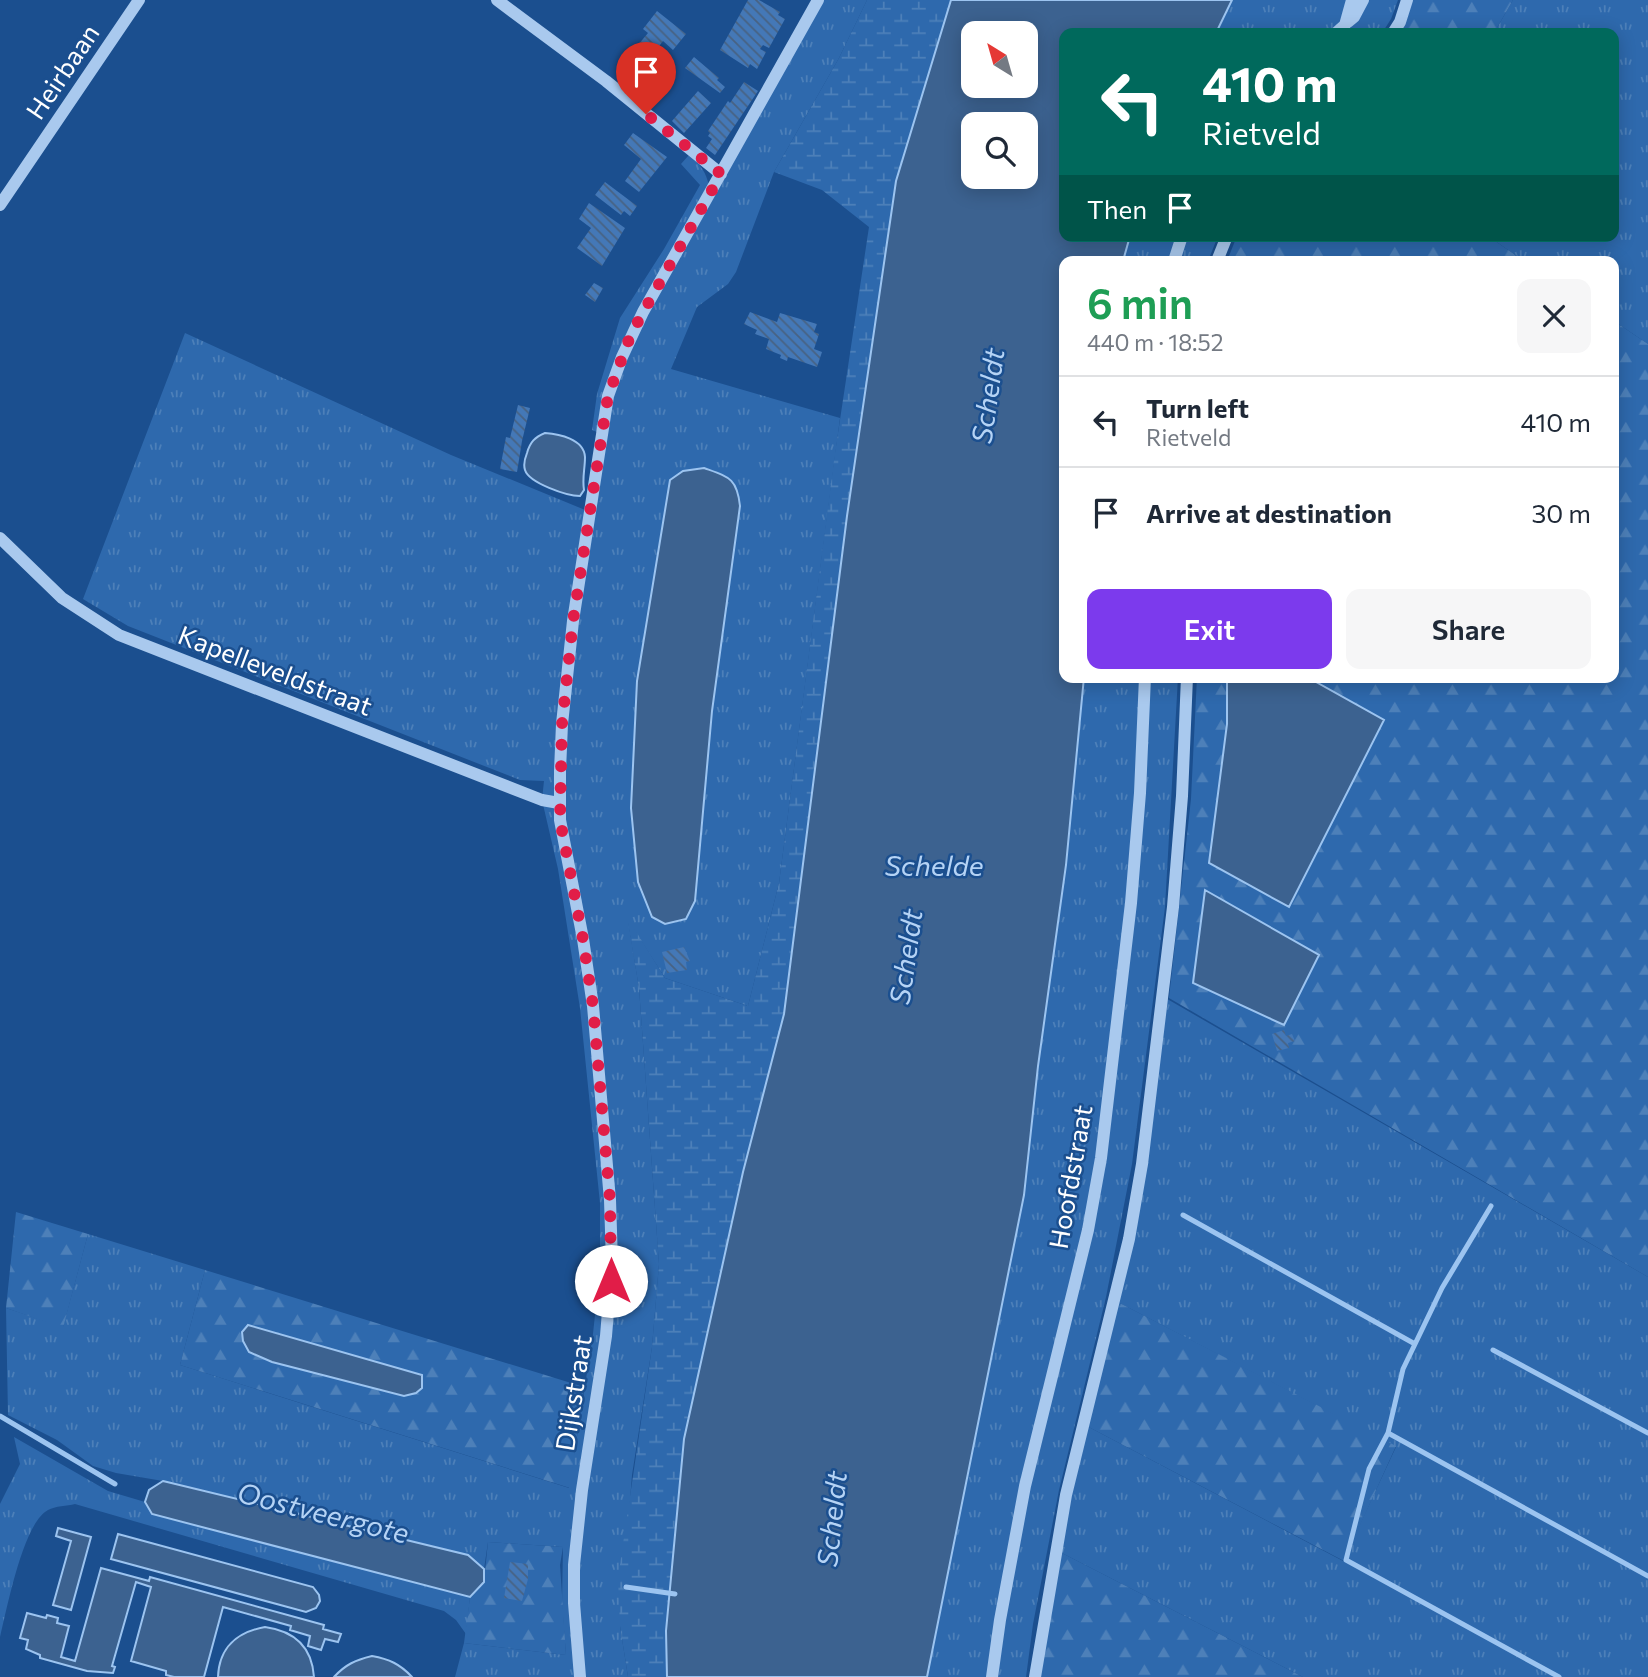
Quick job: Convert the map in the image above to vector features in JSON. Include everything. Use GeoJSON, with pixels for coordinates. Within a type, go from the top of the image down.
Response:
{"type":"FeatureCollection","features":[{"type":"Feature","properties":{"kind":"street","name":"Heirbaan"},"geometry":{"type":"LineString","coordinates":[[0,205],[139,0]]}},
{"type":"Feature","properties":{"kind":"street"},"geometry":{"type":"LineString","coordinates":[[496,0],[606,81],[721,174]]}},
{"type":"Feature","properties":{"kind":"street","name":"Dijkstraat"},"geometry":{"type":"LineString","coordinates":[[580,1677],[574,1565],[582,1490],[606,1336],[612,1262],[610,1200],[593,1006],[560,820],[562,724],[573,621],[608,396],[631,334],[818,0]]}},
{"type":"Feature","properties":{"kind":"street"},"geometry":{"type":"LineString","coordinates":[[1341,28],[1352,0]]}},
{"type":"Feature","properties":{"kind":"street"},"geometry":{"type":"LineString","coordinates":[[1342,28],[1354,17],[1363,0]]}},
{"type":"Feature","properties":{"kind":"street"},"geometry":{"type":"LineString","coordinates":[[1396,28],[1407,0]]}},
{"type":"Feature","properties":{"kind":"street","name":"Kapelleveldstraat"},"geometry":{"type":"LineString","coordinates":[[0,538],[62,598],[118,635],[542,800],[559,803]]}},
{"type":"Feature","properties":{"kind":"street","name":"Hoofdstraat"},"geometry":{"type":"LineString","coordinates":[[992,1677],[1025,1486],[1088,1230],[1101,1158],[1131,903],[1146,683]]}},
{"type":"Feature","properties":{"kind":"street"},"geometry":{"type":"LineString","coordinates":[[1035,1677],[1066,1495],[1129,1239],[1142,1164],[1173,907],[1182,796],[1187,683]]}},
{"type":"Feature","properties":{"kind":"green space"},"geometry":{"type":"Polygon","coordinates":[[[823,0],[867,0],[839,58],[774,172],[736,272],[728,284],[697,307],[671,369],[840,418],[779,883],[748,1006],[665,978],[628,920],[639,988],[659,1264],[652,1347],[632,1475],[620,1626],[628,1677],[455,1677],[464,1643],[566,1655],[562,1604],[563,1547],[488,1542],[484,1569],[468,1555],[93,1466],[57,1440],[8,1415],[6,1308],[63,1327],[88,1234],[205,1270],[180,1365],[569,1488],[593,1334],[600,1268],[600,1203],[580,1008],[558,869],[542,800],[544,781],[520,780],[128,626],[83,599],[185,333],[451,455],[590,512],[602,434],[592,430],[597,394],[620,318],[664,249],[700,185],[681,164],[689,155],[702,169],[709,186],[823,0]]]}},
{"type":"Feature","properties":{"kind":"green space"},"geometry":{"type":"Polygon","coordinates":[[[867,0],[951,0],[896,181],[847,516],[784,1014],[743,1172],[666,1631],[667,1677],[628,1677],[620,1626],[618,1578],[652,1347],[659,1264],[639,988],[627,917],[665,978],[748,1006],[779,883],[835,453],[869,227],[822,190],[774,172],[839,58],[867,0]]]}},
{"type":"Feature","properties":{"kind":"green space"},"geometry":{"type":"Polygon","coordinates":[[[1232,0],[1398,0],[1385,28],[1218,28],[1232,0]]]}},
{"type":"Feature","properties":{"kind":"green space"},"geometry":{"type":"Polygon","coordinates":[[[1411,0],[1513,0],[1497,28],[1400,28],[1411,0]]]}},
{"type":"Feature","properties":{"kind":"green space"},"geometry":{"type":"Polygon","coordinates":[[[1513,0],[1648,0],[1648,344],[1619,324],[1619,256],[1517,256],[1497,242],[1619,242],[1619,28],[1497,28],[1513,0]]]}},
{"type":"Feature","properties":{"kind":"green space"},"geometry":{"type":"Polygon","coordinates":[[[1128,242],[1216,242],[1210,256],[1124,256],[1128,242]]]}},
{"type":"Feature","properties":{"kind":"green space"},"geometry":{"type":"Polygon","coordinates":[[[1235,242],[1497,242],[1517,256],[1229,256],[1235,242]]]}},
{"type":"Feature","properties":{"kind":"green space"},"geometry":{"type":"Polygon","coordinates":[[[1619,324],[1648,344],[1648,1277],[1169,998],[1191,799],[1197,683],[1227,683],[1227,724],[1384,720],[1318,683],[1619,683],[1619,324]]]}},
{"type":"Feature","properties":{"kind":"green space"},"geometry":{"type":"Polygon","coordinates":[[[1083,683],[1178,683],[1165,907],[1132,1164],[1106,1297],[1059,1490],[1033,1624],[1026,1677],[927,1677],[1024,1195],[1038,1066],[1066,865],[1083,683]]]}},
{"type":"Feature","properties":{"kind":"green space"},"geometry":{"type":"Polygon","coordinates":[[[1162,996],[1648,1277],[1648,1677],[1303,1677],[1056,1550],[1083,1424],[1343,1561],[1396,1447],[1112,1299],[1129,1239],[1162,996]]]}},
{"type":"Feature","properties":{"kind":"green space"},"geometry":{"type":"Polygon","coordinates":[[[16,1212],[88,1234],[63,1328],[6,1308],[16,1212]]]}},
{"type":"Feature","properties":{"kind":"green space"},"geometry":{"type":"Polygon","coordinates":[[[205,1270],[584,1387],[570,1488],[180,1365],[205,1270]]]}},
{"type":"Feature","properties":{"kind":"green space"},"geometry":{"type":"Polygon","coordinates":[[[1112,1299],[1396,1446],[1344,1561],[1083,1424],[1112,1299]]]}},
{"type":"Feature","properties":{"kind":"green space"},"geometry":{"type":"Polygon","coordinates":[[[14,1437],[108,1491],[145,1502],[152,1514],[470,1597],[466,1634],[456,1620],[444,1611],[75,1504],[48,1510],[31,1531],[17,1568],[0,1637],[0,1504],[20,1464],[14,1437]]]}},
{"type":"Feature","properties":{"kind":"green space"},"geometry":{"type":"Polygon","coordinates":[[[488,1542],[563,1547],[560,1565],[566,1655],[464,1643],[470,1597],[484,1581],[488,1542]]]}},
{"type":"Feature","properties":{"kind":"green space"},"geometry":{"type":"Polygon","coordinates":[[[1056,1550],[1303,1677],[1035,1677],[1056,1550]]]}},
{"type":"Feature","properties":{"kind":"water","name":"Schelde"},"geometry":{"type":"Polygon","coordinates":[[[951,0],[1232,0],[1218,28],[1059,28],[1059,242],[1128,242],[1124,256],[1059,256],[1059,683],[1083,683],[1066,865],[1038,1066],[1024,1195],[927,1677],[667,1677],[666,1631],[684,1439],[743,1172],[784,1014],[847,516],[896,181],[951,0]]]}},
{"type":"Feature","properties":{"kind":"water"},"geometry":{"type":"Polygon","coordinates":[[[545,433],[570,439],[584,451],[584,490],[580,496],[541,484],[533,480],[525,470],[524,461],[530,446],[536,438],[545,433]]]}},
{"type":"Feature","properties":{"kind":"water"},"geometry":{"type":"Polygon","coordinates":[[[704,468],[720,474],[734,484],[740,506],[712,711],[695,901],[686,919],[665,924],[652,917],[638,882],[631,808],[637,681],[670,480],[683,471],[704,468]]]}},
{"type":"Feature","properties":{"kind":"water"},"geometry":{"type":"Polygon","coordinates":[[[1227,683],[1318,683],[1384,720],[1289,907],[1209,863],[1227,724],[1227,683]]]}},
{"type":"Feature","properties":{"kind":"water"},"geometry":{"type":"Polygon","coordinates":[[[1205,890],[1319,955],[1284,1025],[1193,983],[1205,890]]]}},
{"type":"Feature","properties":{"kind":"water"},"geometry":{"type":"Polygon","coordinates":[[[248,1325],[422,1375],[422,1388],[416,1393],[404,1396],[272,1362],[249,1352],[242,1332],[248,1325]]]}},
{"type":"Feature","properties":{"kind":"water"},"geometry":{"type":"Polygon","coordinates":[[[163,1481],[468,1555],[484,1569],[484,1582],[470,1597],[152,1514],[145,1502],[149,1490],[163,1481]]]}},
{"type":"Feature","properties":{"kind":"water"},"geometry":{"type":"Polygon","coordinates":[[[58,1528],[91,1537],[71,1610],[53,1605],[71,1541],[56,1536],[58,1528]]]}},
{"type":"Feature","properties":{"kind":"water"},"geometry":{"type":"Polygon","coordinates":[[[118,1534],[313,1587],[320,1601],[316,1608],[306,1612],[111,1559],[118,1534]]]}},
{"type":"Feature","properties":{"kind":"water"},"geometry":{"type":"Polygon","coordinates":[[[101,1568],[149,1581],[150,1577],[324,1625],[323,1629],[341,1634],[338,1642],[325,1639],[321,1650],[308,1646],[310,1636],[290,1630],[291,1626],[223,1607],[204,1677],[166,1675],[166,1671],[131,1661],[151,1587],[136,1582],[112,1666],[115,1667],[113,1673],[87,1671],[40,1658],[40,1655],[26,1649],[28,1640],[20,1638],[27,1613],[46,1618],[47,1615],[58,1618],[57,1623],[69,1626],[61,1657],[75,1661],[101,1568]]]}},
{"type":"Feature","properties":{"kind":"water"},"geometry":{"type":"Polygon","coordinates":[[[265,1627],[285,1632],[300,1642],[310,1657],[314,1677],[218,1677],[222,1658],[231,1643],[246,1633],[265,1627]]]}},
{"type":"Feature","properties":{"kind":"water"},"geometry":{"type":"Polygon","coordinates":[[[372,1656],[394,1663],[412,1677],[334,1677],[360,1659],[372,1656]]]}},
{"type":"Feature","properties":{"kind":"building"},"geometry":{"type":"Polygon","coordinates":[[[748,0],[759,0],[780,12],[778,15],[785,19],[769,48],[763,45],[760,49],[766,52],[757,69],[750,64],[748,68],[720,50],[748,0]]]}},
{"type":"Feature","properties":{"kind":"building"},"geometry":{"type":"Polygon","coordinates":[[[657,11],[686,34],[673,50],[663,41],[654,53],[666,63],[655,77],[627,58],[648,33],[643,29],[657,11]]]}},
{"type":"Feature","properties":{"kind":"building"},"geometry":{"type":"Polygon","coordinates":[[[694,57],[719,78],[717,80],[725,87],[720,93],[685,68],[694,57]]]}},
{"type":"Feature","properties":{"kind":"building"},"geometry":{"type":"Polygon","coordinates":[[[744,82],[758,91],[715,155],[706,148],[712,139],[708,136],[708,131],[744,82]]]}},
{"type":"Feature","properties":{"kind":"building"},"geometry":{"type":"Polygon","coordinates":[[[698,91],[711,103],[684,133],[672,121],[698,91]]]}},
{"type":"Feature","properties":{"kind":"building"},"geometry":{"type":"Polygon","coordinates":[[[633,133],[667,157],[639,192],[625,181],[641,159],[624,145],[633,133]]]}},
{"type":"Feature","properties":{"kind":"building"},"geometry":{"type":"Polygon","coordinates":[[[605,182],[637,206],[630,216],[624,211],[621,215],[595,195],[605,182]]]}},
{"type":"Feature","properties":{"kind":"building"},"geometry":{"type":"Polygon","coordinates":[[[589,203],[625,228],[602,266],[577,248],[591,228],[579,219],[589,203]]]}},
{"type":"Feature","properties":{"kind":"building"},"geometry":{"type":"Polygon","coordinates":[[[594,283],[603,288],[595,302],[585,295],[594,283]]]}},
{"type":"Feature","properties":{"kind":"building"},"geometry":{"type":"Polygon","coordinates":[[[750,312],[777,322],[780,313],[817,324],[814,332],[819,334],[814,349],[822,352],[817,367],[788,357],[787,361],[780,358],[781,355],[766,349],[769,339],[755,334],[757,330],[744,324],[750,312]]]}},
{"type":"Feature","properties":{"kind":"building"},"geometry":{"type":"Polygon","coordinates":[[[518,405],[530,408],[517,472],[500,469],[506,437],[510,438],[518,405]]]}},
{"type":"Feature","properties":{"kind":"building"},"geometry":{"type":"Polygon","coordinates":[[[684,947],[690,961],[686,962],[687,970],[667,973],[662,952],[684,947]]]}},
{"type":"Feature","properties":{"kind":"building"},"geometry":{"type":"Polygon","coordinates":[[[1284,1030],[1286,1036],[1292,1034],[1295,1041],[1288,1043],[1289,1048],[1277,1051],[1272,1034],[1284,1030]]]}},
{"type":"Feature","properties":{"kind":"building"},"geometry":{"type":"Polygon","coordinates":[[[510,1562],[528,1564],[528,1579],[522,1601],[504,1598],[510,1562]]]}},
{"type":"Feature","properties":{"kind":"waterway"},"geometry":{"type":"LineString","coordinates":[[1388,1433],[1403,1369],[1442,1288],[1491,1206]]}},
{"type":"Feature","properties":{"kind":"waterway"},"geometry":{"type":"LineString","coordinates":[[1183,1215],[1415,1344]]}},
{"type":"Feature","properties":{"kind":"waterway"},"geometry":{"type":"LineString","coordinates":[[1493,1350],[1648,1433]]}},
{"type":"Feature","properties":{"kind":"waterway","name":"Oostveergote"},"geometry":{"type":"LineString","coordinates":[[0,1416],[115,1484]]}},
{"type":"Feature","properties":{"kind":"waterway"},"geometry":{"type":"LineString","coordinates":[[1559,1677],[1346,1560],[1369,1469],[1388,1433],[1648,1576]]}},
{"type":"Feature","properties":{"kind":"waterway","name":"Oostveergote"},"geometry":{"type":"LineString","coordinates":[[626,1587],[675,1594]]}},
{"type":"Feature","properties":{"kind":"route"},"geometry":{"type":"LineString","coordinates":[[611,1281],[610,1200],[593,1006],[560,820],[562,724],[573,621],[608,396],[631,334],[721,174],[646,114]]}},
{"type":"Feature","properties":{"kind":"water label","name":"Scheldt"},"geometry":{"type":"Point","coordinates":[988,396]}},
{"type":"Feature","properties":{"kind":"water label","name":"Scheldt"},"geometry":{"type":"Point","coordinates":[906,957]}},
{"type":"Feature","properties":{"kind":"water label","name":"Scheldt"},"geometry":{"type":"Point","coordinates":[832,1519]}}]}
